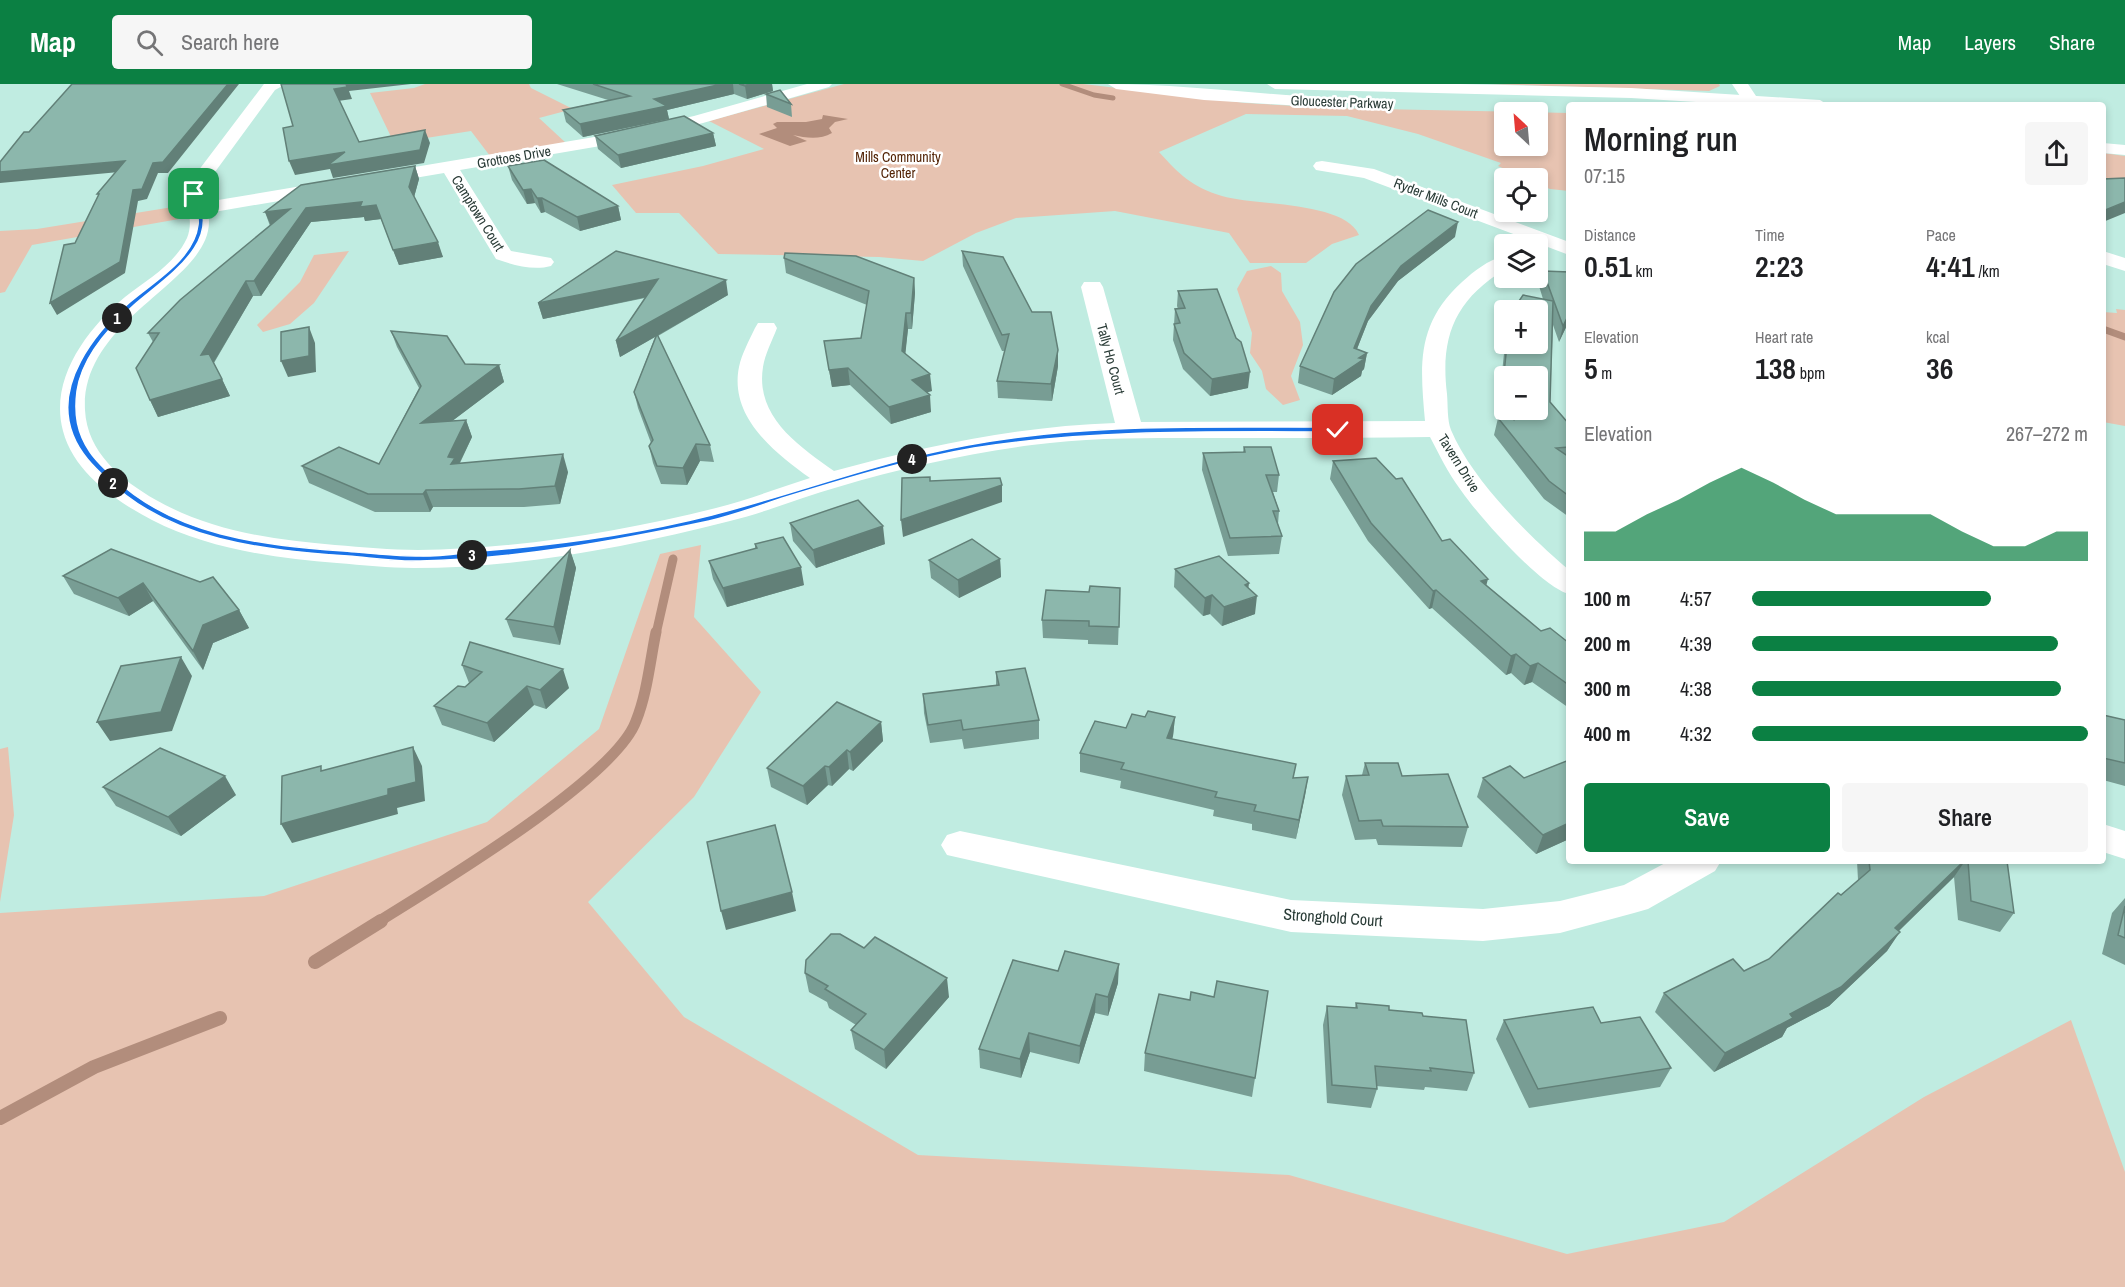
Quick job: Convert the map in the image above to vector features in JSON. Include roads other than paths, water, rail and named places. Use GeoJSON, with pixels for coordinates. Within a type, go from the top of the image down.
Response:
{"type":"FeatureCollection","features":[{"type":"Feature","properties":{"kind":"street"},"geometry":{"type":"LineString","coordinates":[[278,84],[270,87],[195,187],[195,203],[202,222],[196,240],[183,260],[161,282],[131,304],[106,328],[84,360],[75,380],[71,406],[75,432],[89,457],[130,498],[177,524],[229,539],[289,549],[418,559],[575,544],[650,530],[712,517],[830,480],[968,447],[1037,436],[1130,430],[1438,429]]}},
{"type":"Feature","properties":{"kind":"street","name":"Grottoes Drive"},"geometry":{"type":"LineString","coordinates":[[198,209],[450,168],[656,130],[824,84]]}},
{"type":"Feature","properties":{"kind":"street","name":"Gloucester Parkway"},"geometry":{"type":"LineString","coordinates":[[1116,84],[1204,95],[1317,102]]}},
{"type":"Feature","properties":{"kind":"street","name":"Gloucester Parkway"},"geometry":{"type":"LineString","coordinates":[[1275,84],[1630,93],[1753,102]]}},
{"type":"Feature","properties":{"kind":"street"},"geometry":{"type":"LineString","coordinates":[[1740,84],[1753,102]]}},
{"type":"Feature","properties":{"kind":"street"},"geometry":{"type":"LineString","coordinates":[[1431,104],[1566,107]]}},
{"type":"Feature","properties":{"kind":"street"},"geometry":{"type":"LineString","coordinates":[[2106,132],[2125,135]]}},
{"type":"Feature","properties":{"kind":"street"},"geometry":{"type":"LineString","coordinates":[[2106,148],[2125,150]]}},
{"type":"Feature","properties":{"kind":"street","name":"Ryder Mills Court"},"geometry":{"type":"LineString","coordinates":[[1322,166],[1368,173],[1520,234]]}},
{"type":"Feature","properties":{"kind":"street","name":"Camptown Court"},"geometry":{"type":"LineString","coordinates":[[450,168],[503,255],[519,260],[544,262]]}},
{"type":"Feature","properties":{"kind":"street"},"geometry":{"type":"LineString","coordinates":[[1548,241],[1566,235]]}},
{"type":"Feature","properties":{"kind":"street","name":"Ryder Mills Court"},"geometry":{"type":"LineString","coordinates":[[1548,244],[1566,248]]}},
{"type":"Feature","properties":{"kind":"street"},"geometry":{"type":"LineString","coordinates":[[2106,258],[2125,265]]}},
{"type":"Feature","properties":{"kind":"street","name":"Tavern Drive"},"geometry":{"type":"LineString","coordinates":[[1494,268],[1482,275],[1454,301],[1438,331],[1433,351],[1433,380],[1438,429],[1471,486],[1532,553],[1566,582]]}},
{"type":"Feature","properties":{"kind":"street","name":"Tally Ho Court"},"geometry":{"type":"LineString","coordinates":[[1092,287],[1130,430]]}},
{"type":"Feature","properties":{"kind":"street"},"geometry":{"type":"LineString","coordinates":[[766,328],[750,373],[751,394],[756,407],[770,433],[830,480]]}},
{"type":"Feature","properties":{"kind":"street"},"geometry":{"type":"LineString","coordinates":[[2106,839],[2125,845]]}},
{"type":"Feature","properties":{"kind":"street","name":"Stronghold Court"},"geometry":{"type":"LineString","coordinates":[[960,845],[1291,916],[1483,925],[1560,917],[1634,898],[1696,864]]}},
{"type":"Feature","properties":{"kind":"waterway"},"geometry":{"type":"LineString","coordinates":[[1062,84],[1094,95],[1113,98]]}},
{"type":"Feature","properties":{"kind":"waterway"},"geometry":{"type":"LineString","coordinates":[[2106,330],[2125,337]]}},
{"type":"Feature","properties":{"kind":"waterway"},"geometry":{"type":"LineString","coordinates":[[656,634],[673,559]]}},
{"type":"Feature","properties":{"kind":"waterway"},"geometry":{"type":"LineString","coordinates":[[378,922],[479,858],[560,801],[595,772],[621,745],[640,711],[656,632]]}},
{"type":"Feature","properties":{"kind":"waterway"},"geometry":{"type":"LineString","coordinates":[[315,962],[381,921]]}},
{"type":"Feature","properties":{"kind":"waterway"},"geometry":{"type":"LineString","coordinates":[[0,1118],[94,1067],[220,1018]]}},
{"type":"Feature","properties":{"kind":"park label","name":"Mills Community Center"},"geometry":{"type":"Point","coordinates":[898,166]}}]}
